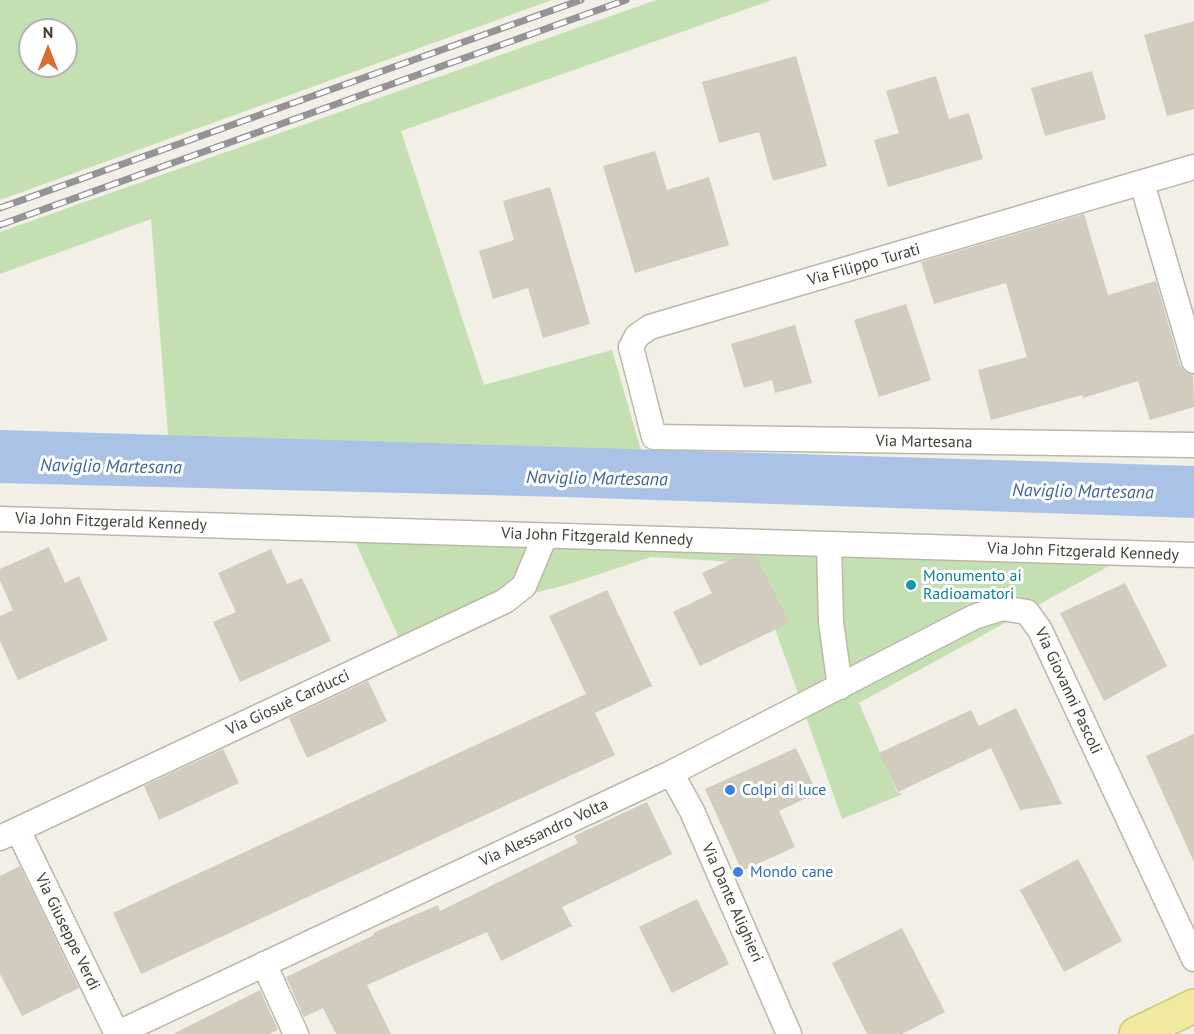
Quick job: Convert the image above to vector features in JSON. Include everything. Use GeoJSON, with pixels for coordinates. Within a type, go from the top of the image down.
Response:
{"type":"FeatureCollection","features":[{"type":"Feature","properties":{"kind":"main road"},"geometry":{"type":"LineString","coordinates":[[1136,1034],[1194,1006]]}},
{"type":"Feature","properties":{"kind":"street","name":"Via Filippo Turati"},"geometry":{"type":"LineString","coordinates":[[654,437],[631,354],[633,341],[643,330],[1194,167]]}},
{"type":"Feature","properties":{"kind":"street"},"geometry":{"type":"LineString","coordinates":[[1142,183],[1194,361]]}},
{"type":"Feature","properties":{"kind":"street","name":"Via Martesana"},"geometry":{"type":"LineString","coordinates":[[654,437],[1194,445]]}},
{"type":"Feature","properties":{"kind":"street","name":"Via John Fitzgerald Kennedy"},"geometry":{"type":"LineString","coordinates":[[0,519],[1194,555]]}},
{"type":"Feature","properties":{"kind":"street","name":"Via Giosuè Carducci"},"geometry":{"type":"LineString","coordinates":[[9,834],[506,601],[524,585],[544,536]]}},
{"type":"Feature","properties":{"kind":"street"},"geometry":{"type":"LineString","coordinates":[[829,544],[831,622],[840,687]]}},
{"type":"Feature","properties":{"kind":"street","name":"Via Giovanni Pascoli"},"geometry":{"type":"LineString","coordinates":[[840,687],[986,612],[1010,608],[1027,612],[1040,630],[1194,958]]}},
{"type":"Feature","properties":{"kind":"street","name":"Via Alessandro Volta"},"geometry":{"type":"LineString","coordinates":[[116,1034],[671,773],[840,687]]}},
{"type":"Feature","properties":{"kind":"street","name":"Via Dante Alighieri"},"geometry":{"type":"LineString","coordinates":[[671,773],[692,811],[789,1034]]}},
{"type":"Feature","properties":{"kind":"street","name":"Via Giuseppe Verdi"},"geometry":{"type":"LineString","coordinates":[[9,834],[116,1034]]}},
{"type":"Feature","properties":{"kind":"street"},"geometry":{"type":"LineString","coordinates":[[264,964],[296,1034]]}},
{"type":"Feature","properties":{"kind":"green space"},"geometry":{"type":"Polygon","coordinates":[[[0,0],[552,0],[0,200],[0,0]]]}},
{"type":"Feature","properties":{"kind":"green space"},"geometry":{"type":"Polygon","coordinates":[[[656,0],[772,0],[401,131],[484,385],[612,350],[641,450],[168,436],[151,219],[0,274],[0,232],[656,0]]]}},
{"type":"Feature","properties":{"kind":"green space"},"geometry":{"type":"Polygon","coordinates":[[[347,524],[1142,548],[859,703],[897,792],[903,794],[842,819],[752,563],[651,557],[566,585],[514,598],[404,649],[347,524]]]}},
{"type":"Feature","properties":{"kind":"water","name":"Naviglio Martesana"},"geometry":{"type":"Polygon","coordinates":[[[0,430],[1194,466],[1194,518],[565,497],[0,483],[0,430]]]}},
{"type":"Feature","properties":{"kind":"building"},"geometry":{"type":"Polygon","coordinates":[[[1194,21],[1194,109],[1167,116],[1144,35],[1194,21]]]}},
{"type":"Feature","properties":{"kind":"building"},"geometry":{"type":"Polygon","coordinates":[[[796,56],[827,166],[773,181],[759,132],[719,143],[702,82],[796,56]]]}},
{"type":"Feature","properties":{"kind":"building"},"geometry":{"type":"Polygon","coordinates":[[[1092,71],[1106,119],[1045,136],[1031,88],[1092,71]]]}},
{"type":"Feature","properties":{"kind":"building"},"geometry":{"type":"Polygon","coordinates":[[[936,76],[949,119],[969,113],[983,159],[888,187],[874,140],[899,133],[886,91],[936,76]]]}},
{"type":"Feature","properties":{"kind":"building"},"geometry":{"type":"Polygon","coordinates":[[[655,151],[667,190],[709,177],[729,245],[635,273],[603,166],[655,151]]]}},
{"type":"Feature","properties":{"kind":"building"},"geometry":{"type":"Polygon","coordinates":[[[550,187],[590,324],[543,338],[528,288],[493,299],[479,251],[514,240],[503,201],[550,187]]]}},
{"type":"Feature","properties":{"kind":"building"},"geometry":{"type":"Polygon","coordinates":[[[1084,214],[1108,295],[1156,281],[1180,365],[1185,372],[1193,375],[1194,407],[1150,420],[1138,381],[1083,398],[1082,395],[991,420],[978,370],[1027,357],[1006,283],[934,304],[921,262],[1084,214]]]}},
{"type":"Feature","properties":{"kind":"building"},"geometry":{"type":"Polygon","coordinates":[[[906,304],[931,380],[879,397],[854,320],[906,304]]]}},
{"type":"Feature","properties":{"kind":"building"},"geometry":{"type":"Polygon","coordinates":[[[795,325],[812,383],[775,393],[772,380],[744,388],[731,344],[795,325]]]}},
{"type":"Feature","properties":{"kind":"building"},"geometry":{"type":"Polygon","coordinates":[[[49,547],[65,583],[79,576],[108,640],[18,680],[0,641],[0,616],[13,610],[0,581],[0,569],[49,547]]]}},
{"type":"Feature","properties":{"kind":"building"},"geometry":{"type":"Polygon","coordinates":[[[271,549],[287,584],[302,578],[331,641],[240,682],[213,622],[236,612],[218,573],[271,549]]]}},
{"type":"Feature","properties":{"kind":"building"},"geometry":{"type":"Polygon","coordinates":[[[739,556],[756,556],[789,623],[700,666],[673,612],[712,593],[702,573],[739,556]]]}},
{"type":"Feature","properties":{"kind":"building"},"geometry":{"type":"Polygon","coordinates":[[[1125,583],[1167,666],[1104,701],[1060,613],[1125,583]]]}},
{"type":"Feature","properties":{"kind":"building"},"geometry":{"type":"Polygon","coordinates":[[[607,590],[652,686],[595,713],[549,616],[607,590]]]}},
{"type":"Feature","properties":{"kind":"building"},"geometry":{"type":"Polygon","coordinates":[[[368,681],[387,721],[307,758],[289,718],[368,681]]]}},
{"type":"Feature","properties":{"kind":"building"},"geometry":{"type":"Polygon","coordinates":[[[586,694],[615,755],[141,974],[113,913],[586,694]]]}},
{"type":"Feature","properties":{"kind":"building"},"geometry":{"type":"Polygon","coordinates":[[[1016,708],[1062,804],[1020,810],[991,748],[898,792],[879,753],[971,710],[979,726],[1016,708]]]}},
{"type":"Feature","properties":{"kind":"building"},"geometry":{"type":"Polygon","coordinates":[[[1194,734],[1194,862],[1146,756],[1194,734]]]}},
{"type":"Feature","properties":{"kind":"building"},"geometry":{"type":"Polygon","coordinates":[[[796,748],[817,793],[779,811],[795,847],[742,871],[705,789],[796,748]]]}},
{"type":"Feature","properties":{"kind":"building"},"geometry":{"type":"Polygon","coordinates":[[[223,749],[239,783],[159,820],[144,786],[223,749]]]}},
{"type":"Feature","properties":{"kind":"building"},"geometry":{"type":"Polygon","coordinates":[[[647,802],[672,854],[562,907],[572,926],[501,961],[487,932],[367,985],[391,1034],[336,1034],[323,1008],[304,1017],[286,977],[374,935],[373,933],[438,905],[440,911],[578,843],[574,836],[647,802]]]}},
{"type":"Feature","properties":{"kind":"building"},"geometry":{"type":"Polygon","coordinates":[[[1078,859],[1122,941],[1064,972],[1020,890],[1078,859]]]}},
{"type":"Feature","properties":{"kind":"building"},"geometry":{"type":"Polygon","coordinates":[[[20,866],[79,988],[22,1016],[0,974],[0,876],[20,866]]]}},
{"type":"Feature","properties":{"kind":"building"},"geometry":{"type":"Polygon","coordinates":[[[697,899],[729,964],[672,993],[639,927],[697,899]]]}},
{"type":"Feature","properties":{"kind":"building"},"geometry":{"type":"Polygon","coordinates":[[[902,928],[945,1012],[902,1034],[867,1034],[832,963],[902,928]]]}},
{"type":"Feature","properties":{"kind":"building"},"geometry":{"type":"Polygon","coordinates":[[[260,990],[278,1030],[269,1034],[173,1034],[260,990]]]}},
{"type":"Feature","properties":{"kind":"railway"},"geometry":{"type":"LineString","coordinates":[[0,208],[581,0]]}},
{"type":"Feature","properties":{"kind":"railway"},"geometry":{"type":"LineString","coordinates":[[0,225],[626,0]]}},
{"type":"Feature","properties":{"kind":"place","name":"Monumento ai Radioamatori"},"geometry":{"type":"Point","coordinates":[911,585]}},
{"type":"Feature","properties":{"kind":"place","name":"Colpi di luce"},"geometry":{"type":"Point","coordinates":[730,790]}},
{"type":"Feature","properties":{"kind":"place","name":"Mondo cane"},"geometry":{"type":"Point","coordinates":[738,872]}}]}
